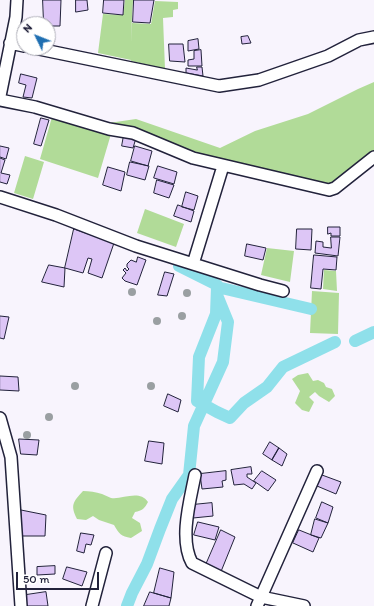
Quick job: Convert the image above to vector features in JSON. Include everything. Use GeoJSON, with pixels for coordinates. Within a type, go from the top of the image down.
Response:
{"type":"FeatureCollection","features":[{"type":"Feature","properties":{"kind":"street"},"geometry":{"type":"LineString","coordinates":[[0,96],[16,17],[17,0]]}},
{"type":"Feature","properties":{"kind":"street"},"geometry":{"type":"LineString","coordinates":[[56,52],[220,86],[259,80],[328,56],[359,40],[374,37]]}},
{"type":"Feature","properties":{"kind":"street"},"geometry":{"type":"LineString","coordinates":[[10,43],[16,44]]}},
{"type":"Feature","properties":{"kind":"street"},"geometry":{"type":"LineString","coordinates":[[0,100],[35,107],[109,129],[133,132],[193,158],[329,190],[335,188],[374,157]]}},
{"type":"Feature","properties":{"kind":"street"},"geometry":{"type":"LineString","coordinates":[[193,264],[223,166]]}},
{"type":"Feature","properties":{"kind":"street"},"geometry":{"type":"LineString","coordinates":[[0,197],[56,215],[136,246],[260,285],[284,291]]}},
{"type":"Feature","properties":{"kind":"street"},"geometry":{"type":"LineString","coordinates":[[0,418],[11,457],[21,606]]}},
{"type":"Feature","properties":{"kind":"street"},"geometry":{"type":"LineString","coordinates":[[259,602],[316,471]]}},
{"type":"Feature","properties":{"kind":"street"},"geometry":{"type":"LineString","coordinates":[[195,475],[187,514],[186,548],[192,563],[259,602],[304,606]]}},
{"type":"Feature","properties":{"kind":"street"},"geometry":{"type":"LineString","coordinates":[[92,606],[106,553]]}},
{"type":"Feature","properties":{"kind":"green space"},"geometry":{"type":"Polygon","coordinates":[[[125,0],[133,0],[131,43],[132,23],[151,24],[155,1],[178,2],[178,9],[173,10],[173,17],[163,18],[165,69],[98,53],[103,14],[123,15],[125,0]]]}},
{"type":"Feature","properties":{"kind":"green space"},"geometry":{"type":"Polygon","coordinates":[[[374,82],[374,152],[331,185],[227,165],[102,124],[136,119],[220,148],[255,131],[308,114],[374,82]]]}},
{"type":"Feature","properties":{"kind":"green space"},"geometry":{"type":"Polygon","coordinates":[[[52,117],[111,134],[98,178],[40,159],[52,117]]]}},
{"type":"Feature","properties":{"kind":"green space"},"geometry":{"type":"Polygon","coordinates":[[[25,156],[44,162],[33,199],[14,193],[25,156]]]}},
{"type":"Feature","properties":{"kind":"green space"},"geometry":{"type":"Polygon","coordinates":[[[145,209],[184,224],[176,247],[137,233],[145,209]]]}},
{"type":"Feature","properties":{"kind":"green space"},"geometry":{"type":"Polygon","coordinates":[[[267,248],[294,251],[290,282],[261,275],[267,248]]]}},
{"type":"Feature","properties":{"kind":"green space"},"geometry":{"type":"Polygon","coordinates":[[[324,270],[336,271],[337,291],[323,289],[324,270]]]}},
{"type":"Feature","properties":{"kind":"green space"},"geometry":{"type":"Polygon","coordinates":[[[312,291],[339,293],[338,334],[310,333],[312,291]]]}},
{"type":"Feature","properties":{"kind":"green space"},"geometry":{"type":"Polygon","coordinates":[[[308,373],[313,381],[318,380],[324,383],[326,387],[332,389],[335,396],[329,402],[315,392],[309,397],[314,402],[309,412],[302,410],[295,403],[300,391],[292,379],[298,375],[308,373]]]}},
{"type":"Feature","properties":{"kind":"green space"},"geometry":{"type":"Polygon","coordinates":[[[83,491],[103,494],[111,498],[140,496],[144,498],[148,502],[147,504],[141,510],[135,512],[132,518],[140,523],[142,531],[131,538],[117,531],[114,525],[99,520],[93,516],[86,520],[77,519],[73,507],[75,501],[83,491]]]}},
{"type":"Feature","properties":{"kind":"building"},"geometry":{"type":"Polygon","coordinates":[[[43,0],[61,0],[60,26],[56,26],[56,16],[44,16],[43,0]]]}},
{"type":"Feature","properties":{"kind":"building"},"geometry":{"type":"Polygon","coordinates":[[[76,0],[87,0],[88,10],[76,12],[76,0]]]}},
{"type":"Feature","properties":{"kind":"building"},"geometry":{"type":"Polygon","coordinates":[[[104,0],[124,0],[123,15],[103,13],[104,0]]]}},
{"type":"Feature","properties":{"kind":"building"},"geometry":{"type":"Polygon","coordinates":[[[134,0],[154,0],[150,23],[133,22],[134,0]]]}},
{"type":"Feature","properties":{"kind":"building"},"geometry":{"type":"Polygon","coordinates":[[[248,36],[251,43],[242,44],[241,37],[248,36]]]}},
{"type":"Feature","properties":{"kind":"building"},"geometry":{"type":"Polygon","coordinates":[[[198,39],[199,49],[188,51],[188,41],[198,39]]]}},
{"type":"Feature","properties":{"kind":"building"},"geometry":{"type":"Polygon","coordinates":[[[169,44],[183,44],[185,62],[170,61],[169,44]]]}},
{"type":"Feature","properties":{"kind":"building"},"geometry":{"type":"Polygon","coordinates":[[[201,50],[202,66],[188,66],[188,60],[194,59],[194,51],[201,50]]]}},
{"type":"Feature","properties":{"kind":"building"},"geometry":{"type":"Polygon","coordinates":[[[197,67],[202,67],[203,76],[186,73],[186,68],[197,70],[197,67]]]}},
{"type":"Feature","properties":{"kind":"building"},"geometry":{"type":"Polygon","coordinates":[[[21,74],[37,78],[32,98],[23,97],[26,85],[19,83],[21,74]]]}},
{"type":"Feature","properties":{"kind":"building"},"geometry":{"type":"Polygon","coordinates":[[[41,118],[49,120],[41,146],[34,144],[41,118]]]}},
{"type":"Feature","properties":{"kind":"building"},"geometry":{"type":"Polygon","coordinates":[[[124,135],[136,138],[133,148],[122,146],[124,135]]]}},
{"type":"Feature","properties":{"kind":"building"},"geometry":{"type":"Polygon","coordinates":[[[0,146],[9,148],[6,159],[0,157],[0,146]]]}},
{"type":"Feature","properties":{"kind":"building"},"geometry":{"type":"Polygon","coordinates":[[[135,146],[152,151],[148,166],[131,161],[135,146]]]}},
{"type":"Feature","properties":{"kind":"building"},"geometry":{"type":"Polygon","coordinates":[[[0,158],[5,160],[1,173],[10,175],[7,184],[0,182],[0,158]]]}},
{"type":"Feature","properties":{"kind":"building"},"geometry":{"type":"Polygon","coordinates":[[[130,162],[149,166],[145,180],[127,175],[130,162]]]}},
{"type":"Feature","properties":{"kind":"building"},"geometry":{"type":"Polygon","coordinates":[[[158,166],[177,172],[174,184],[154,178],[158,166]]]}},
{"type":"Feature","properties":{"kind":"building"},"geometry":{"type":"Polygon","coordinates":[[[108,167],[125,172],[121,191],[103,185],[108,167]]]}},
{"type":"Feature","properties":{"kind":"building"},"geometry":{"type":"Polygon","coordinates":[[[157,180],[174,185],[169,198],[154,193],[157,180]]]}},
{"type":"Feature","properties":{"kind":"building"},"geometry":{"type":"Polygon","coordinates":[[[186,192],[198,196],[194,210],[182,207],[186,192]]]}},
{"type":"Feature","properties":{"kind":"building"},"geometry":{"type":"Polygon","coordinates":[[[178,205],[194,211],[191,222],[174,216],[178,205]]]}},
{"type":"Feature","properties":{"kind":"building"},"geometry":{"type":"Polygon","coordinates":[[[328,227],[340,227],[340,236],[331,236],[331,233],[328,234],[328,227]]]}},
{"type":"Feature","properties":{"kind":"building"},"geometry":{"type":"Polygon","coordinates":[[[74,229],[114,243],[102,278],[88,273],[92,259],[88,258],[83,273],[65,268],[74,229]]]}},
{"type":"Feature","properties":{"kind":"building"},"geometry":{"type":"Polygon","coordinates":[[[297,229],[312,229],[311,250],[296,249],[297,229]]]}},
{"type":"Feature","properties":{"kind":"building"},"geometry":{"type":"Polygon","coordinates":[[[331,237],[340,237],[338,256],[315,253],[316,241],[323,242],[323,247],[331,248],[331,237]]]}},
{"type":"Feature","properties":{"kind":"building"},"geometry":{"type":"Polygon","coordinates":[[[247,244],[266,248],[263,260],[245,256],[247,244]]]}},
{"type":"Feature","properties":{"kind":"building"},"geometry":{"type":"Polygon","coordinates":[[[314,255],[337,257],[336,270],[323,269],[321,289],[311,288],[314,255]]]}},
{"type":"Feature","properties":{"kind":"building"},"geometry":{"type":"Polygon","coordinates":[[[138,257],[146,260],[137,285],[125,281],[122,278],[126,273],[123,270],[125,268],[127,271],[129,269],[127,264],[131,260],[136,262],[138,257]]]}},
{"type":"Feature","properties":{"kind":"building"},"geometry":{"type":"Polygon","coordinates":[[[49,265],[65,268],[64,287],[42,282],[49,265]]]}},
{"type":"Feature","properties":{"kind":"building"},"geometry":{"type":"Polygon","coordinates":[[[165,272],[174,274],[167,296],[158,295],[165,272]]]}},
{"type":"Feature","properties":{"kind":"building"},"geometry":{"type":"Polygon","coordinates":[[[0,316],[9,317],[4,339],[0,338],[0,316]]]}},
{"type":"Feature","properties":{"kind":"building"},"geometry":{"type":"Polygon","coordinates":[[[0,376],[18,377],[19,391],[0,390],[0,376]]]}},
{"type":"Feature","properties":{"kind":"building"},"geometry":{"type":"Polygon","coordinates":[[[168,394],[181,400],[178,412],[164,406],[168,394]]]}},
{"type":"Feature","properties":{"kind":"building"},"geometry":{"type":"Polygon","coordinates":[[[19,439],[39,440],[37,455],[21,454],[19,439]]]}},
{"type":"Feature","properties":{"kind":"building"},"geometry":{"type":"Polygon","coordinates":[[[149,441],[164,443],[162,464],[145,461],[149,441]]]}},
{"type":"Feature","properties":{"kind":"building"},"geometry":{"type":"Polygon","coordinates":[[[270,442],[279,448],[272,460],[263,454],[270,442]]]}},
{"type":"Feature","properties":{"kind":"building"},"geometry":{"type":"Polygon","coordinates":[[[279,448],[287,454],[282,466],[272,460],[279,448]]]}},
{"type":"Feature","properties":{"kind":"building"},"geometry":{"type":"Polygon","coordinates":[[[251,467],[252,474],[247,474],[247,477],[256,483],[252,489],[244,484],[234,485],[231,470],[251,467]]]}},
{"type":"Feature","properties":{"kind":"building"},"geometry":{"type":"Polygon","coordinates":[[[226,471],[226,480],[222,481],[223,487],[202,489],[200,474],[226,471]]]}},
{"type":"Feature","properties":{"kind":"building"},"geometry":{"type":"Polygon","coordinates":[[[262,471],[276,480],[268,491],[254,481],[262,471]]]}},
{"type":"Feature","properties":{"kind":"building"},"geometry":{"type":"Polygon","coordinates":[[[322,475],[341,482],[336,494],[317,486],[322,475]]]}},
{"type":"Feature","properties":{"kind":"building"},"geometry":{"type":"Polygon","coordinates":[[[322,502],[333,507],[328,523],[316,518],[322,502]]]}},
{"type":"Feature","properties":{"kind":"building"},"geometry":{"type":"Polygon","coordinates":[[[212,503],[213,516],[193,518],[192,505],[212,503]]]}},
{"type":"Feature","properties":{"kind":"building"},"geometry":{"type":"Polygon","coordinates":[[[21,510],[46,515],[45,536],[22,536],[21,510]]]}},
{"type":"Feature","properties":{"kind":"building"},"geometry":{"type":"Polygon","coordinates":[[[315,519],[328,523],[321,538],[311,535],[315,519]]]}},
{"type":"Feature","properties":{"kind":"building"},"geometry":{"type":"Polygon","coordinates":[[[198,522],[219,527],[215,540],[194,535],[198,522]]]}},
{"type":"Feature","properties":{"kind":"building"},"geometry":{"type":"Polygon","coordinates":[[[221,530],[235,537],[220,574],[205,567],[221,530]]]}},
{"type":"Feature","properties":{"kind":"building"},"geometry":{"type":"Polygon","coordinates":[[[299,530],[319,538],[313,552],[293,543],[299,530]]]}},
{"type":"Feature","properties":{"kind":"building"},"geometry":{"type":"Polygon","coordinates":[[[81,533],[94,535],[91,545],[86,544],[84,553],[77,551],[81,533]]]}},
{"type":"Feature","properties":{"kind":"building"},"geometry":{"type":"Polygon","coordinates":[[[55,566],[55,574],[37,575],[37,567],[55,566]]]}},
{"type":"Feature","properties":{"kind":"building"},"geometry":{"type":"Polygon","coordinates":[[[67,567],[87,572],[82,586],[63,579],[67,567]]]}},
{"type":"Feature","properties":{"kind":"building"},"geometry":{"type":"Polygon","coordinates":[[[160,568],[174,572],[171,598],[154,593],[160,568]]]}},
{"type":"Feature","properties":{"kind":"building"},"geometry":{"type":"Polygon","coordinates":[[[46,592],[48,606],[26,606],[26,595],[46,592]]]}},
{"type":"Feature","properties":{"kind":"building"},"geometry":{"type":"Polygon","coordinates":[[[150,592],[171,598],[169,606],[144,606],[150,592]]]}},
{"type":"Feature","properties":{"kind":"waterway"},"geometry":{"type":"LineString","coordinates":[[127,606],[147,564],[172,499],[189,475],[194,426],[223,362],[228,322],[217,295],[217,285],[179,266]]}},
{"type":"Feature","properties":{"kind":"waterway"},"geometry":{"type":"LineString","coordinates":[[311,309],[217,287],[216,314],[199,357],[197,401],[230,418],[244,403],[267,387],[283,367],[335,342]]}},
{"type":"Feature","properties":{"kind":"waterway"},"geometry":{"type":"LineString","coordinates":[[355,341],[374,332]]}}]}
